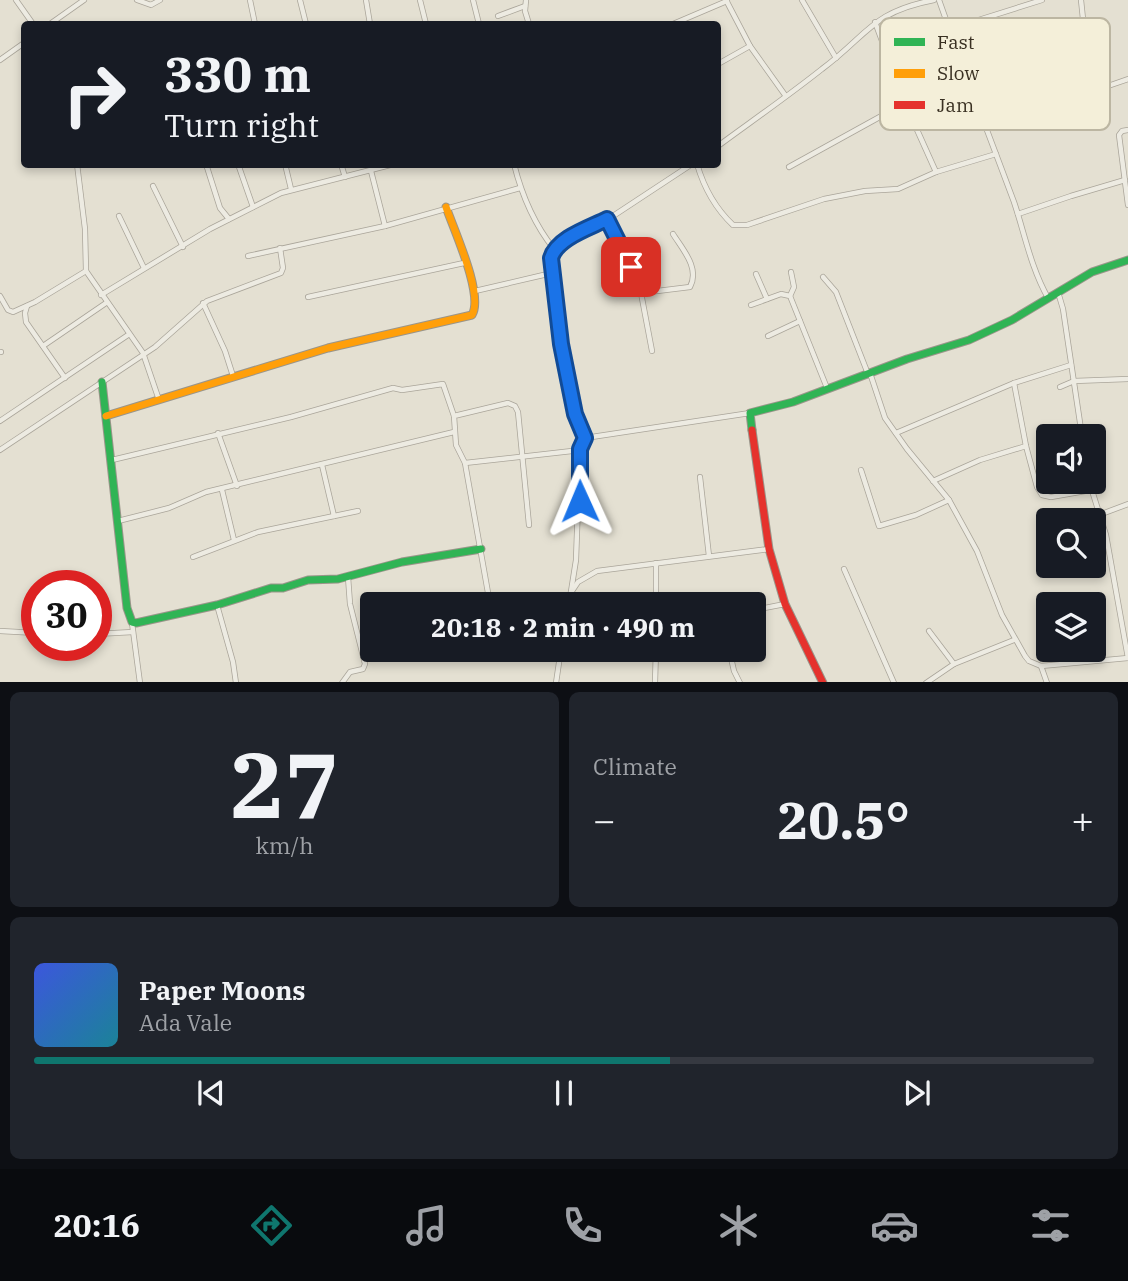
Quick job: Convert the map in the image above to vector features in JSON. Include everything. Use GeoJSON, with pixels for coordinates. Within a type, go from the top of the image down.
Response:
{"type":"FeatureCollection","features":[{"type":"Feature","properties":{"kind":"street"},"geometry":{"type":"LineString","coordinates":[[16,0],[31,21]]}},
{"type":"Feature","properties":{"kind":"street"},"geometry":{"type":"LineString","coordinates":[[60,21],[83,0]]}},
{"type":"Feature","properties":{"kind":"street"},"geometry":{"type":"LineString","coordinates":[[137,0],[151,5],[160,0]]}},
{"type":"Feature","properties":{"kind":"street"},"geometry":{"type":"LineString","coordinates":[[250,0],[254,21]]}},
{"type":"Feature","properties":{"kind":"street"},"geometry":{"type":"LineString","coordinates":[[300,0],[305,21]]}},
{"type":"Feature","properties":{"kind":"street"},"geometry":{"type":"LineString","coordinates":[[366,0],[370,21]]}},
{"type":"Feature","properties":{"kind":"street"},"geometry":{"type":"LineString","coordinates":[[420,0],[425,21]]}},
{"type":"Feature","properties":{"kind":"street"},"geometry":{"type":"LineString","coordinates":[[473,0],[478,21]]}},
{"type":"Feature","properties":{"kind":"street"},"geometry":{"type":"LineString","coordinates":[[802,0],[836,58]]}},
{"type":"Feature","properties":{"kind":"street"},"geometry":{"type":"LineString","coordinates":[[882,18],[901,8],[937,0],[945,18]]}},
{"type":"Feature","properties":{"kind":"street"},"geometry":{"type":"LineString","coordinates":[[985,18],[1041,0]]}},
{"type":"Feature","properties":{"kind":"street"},"geometry":{"type":"LineString","coordinates":[[1082,0],[1083,18]]}},
{"type":"Feature","properties":{"kind":"street"},"geometry":{"type":"LineString","coordinates":[[680,21],[727,1],[750,46],[785,95]]}},
{"type":"Feature","properties":{"kind":"street"},"geometry":{"type":"LineString","coordinates":[[498,16],[525,3],[528,21]]}},
{"type":"Feature","properties":{"kind":"street"},"geometry":{"type":"LineString","coordinates":[[721,144],[836,58],[880,19]]}},
{"type":"Feature","properties":{"kind":"street"},"geometry":{"type":"LineString","coordinates":[[875,22],[880,36]]}},
{"type":"Feature","properties":{"kind":"street"},"geometry":{"type":"LineString","coordinates":[[0,60],[21,45]]}},
{"type":"Feature","properties":{"kind":"street"},"geometry":{"type":"LineString","coordinates":[[721,62],[750,46]]}},
{"type":"Feature","properties":{"kind":"street"},"geometry":{"type":"LineString","coordinates":[[1110,85],[1128,79]]}},
{"type":"Feature","properties":{"kind":"street"},"geometry":{"type":"LineString","coordinates":[[789,167],[880,117]]}},
{"type":"Feature","properties":{"kind":"street"},"geometry":{"type":"LineString","coordinates":[[917,130],[936,173]]}},
{"type":"Feature","properties":{"kind":"street"},"geometry":{"type":"LineString","coordinates":[[987,130],[1018,214],[1034,271],[1048,298]]}},
{"type":"Feature","properties":{"kind":"street"},"geometry":{"type":"LineString","coordinates":[[1128,130],[1119,135],[1128,205]]}},
{"type":"Feature","properties":{"kind":"street"},"geometry":{"type":"LineString","coordinates":[[699,168],[707,191],[722,214],[733,225],[747,225],[824,199],[865,191],[898,189],[936,173],[996,154]]}},
{"type":"Feature","properties":{"kind":"street"},"geometry":{"type":"LineString","coordinates":[[77,168],[85,229],[86,271],[143,353],[159,401]]}},
{"type":"Feature","properties":{"kind":"street"},"geometry":{"type":"LineString","coordinates":[[207,168],[220,208],[229,219]]}},
{"type":"Feature","properties":{"kind":"street"},"geometry":{"type":"LineString","coordinates":[[239,168],[253,207]]}},
{"type":"Feature","properties":{"kind":"street"},"geometry":{"type":"LineString","coordinates":[[286,168],[292,189]]}},
{"type":"Feature","properties":{"kind":"street"},"geometry":{"type":"LineString","coordinates":[[342,168],[345,177]]}},
{"type":"Feature","properties":{"kind":"street"},"geometry":{"type":"LineString","coordinates":[[101,295],[229,219],[292,189],[380,168]]}},
{"type":"Feature","properties":{"kind":"street"},"geometry":{"type":"LineString","coordinates":[[515,168],[520,188],[536,222],[554,249]]}},
{"type":"Feature","properties":{"kind":"street"},"geometry":{"type":"LineString","coordinates":[[570,592],[576,560],[580,449],[585,438],[570,391],[561,344],[551,258],[554,249],[607,219],[686,168]]}},
{"type":"Feature","properties":{"kind":"street"},"geometry":{"type":"LineString","coordinates":[[370,171],[386,226]]}},
{"type":"Feature","properties":{"kind":"street"},"geometry":{"type":"LineString","coordinates":[[1018,214],[1125,180]]}},
{"type":"Feature","properties":{"kind":"street"},"geometry":{"type":"LineString","coordinates":[[153,186],[183,247]]}},
{"type":"Feature","properties":{"kind":"street"},"geometry":{"type":"LineString","coordinates":[[248,256],[386,226],[520,188]]}},
{"type":"Feature","properties":{"kind":"street"},"geometry":{"type":"LineString","coordinates":[[106,416],[328,348],[472,315],[475,310],[475,291],[446,207]]}},
{"type":"Feature","properties":{"kind":"street"},"geometry":{"type":"LineString","coordinates":[[119,216],[144,268]]}},
{"type":"Feature","properties":{"kind":"street"},"geometry":{"type":"LineString","coordinates":[[607,219],[635,276],[652,351]]}},
{"type":"Feature","properties":{"kind":"street"},"geometry":{"type":"LineString","coordinates":[[640,293],[690,288],[695,271],[673,234]]}},
{"type":"Feature","properties":{"kind":"street"},"geometry":{"type":"LineString","coordinates":[[0,450],[164,340],[203,303],[281,273],[283,268],[280,248]]}},
{"type":"Feature","properties":{"kind":"street"},"geometry":{"type":"LineString","coordinates":[[585,438],[750,413],[793,402],[869,373],[969,340],[1012,320],[1092,272],[1128,260]]}},
{"type":"Feature","properties":{"kind":"street"},"geometry":{"type":"LineString","coordinates":[[308,297],[464,263]]}},
{"type":"Feature","properties":{"kind":"street"},"geometry":{"type":"LineString","coordinates":[[0,296],[8,310],[13,312],[28,306],[86,271]]}},
{"type":"Feature","properties":{"kind":"street"},"geometry":{"type":"LineString","coordinates":[[791,272],[794,288],[790,296],[827,388]]}},
{"type":"Feature","properties":{"kind":"street"},"geometry":{"type":"LineString","coordinates":[[475,291],[552,273]]}},
{"type":"Feature","properties":{"kind":"street"},"geometry":{"type":"LineString","coordinates":[[756,274],[767,299]]}},
{"type":"Feature","properties":{"kind":"street"},"geometry":{"type":"LineString","coordinates":[[823,277],[836,292],[885,418],[949,500],[978,551],[1014,640],[1029,661],[1041,666],[1128,658],[1106,535]]}},
{"type":"Feature","properties":{"kind":"street"},"geometry":{"type":"LineString","coordinates":[[1058,292],[1063,309],[1080,424]]}},
{"type":"Feature","properties":{"kind":"street"},"geometry":{"type":"LineString","coordinates":[[751,306],[781,294],[790,296]]}},
{"type":"Feature","properties":{"kind":"street"},"geometry":{"type":"LineString","coordinates":[[43,346],[106,303]]}},
{"type":"Feature","properties":{"kind":"street"},"geometry":{"type":"LineString","coordinates":[[203,303],[225,351],[233,376]]}},
{"type":"Feature","properties":{"kind":"street"},"geometry":{"type":"LineString","coordinates":[[28,306],[24,317],[65,378]]}},
{"type":"Feature","properties":{"kind":"street"},"geometry":{"type":"LineString","coordinates":[[768,336],[800,321]]}},
{"type":"Feature","properties":{"kind":"street"},"geometry":{"type":"LineString","coordinates":[[0,421],[128,335]]}},
{"type":"Feature","properties":{"kind":"street"},"geometry":{"type":"LineString","coordinates":[[895,433],[1014,383],[1071,365]]}},
{"type":"Feature","properties":{"kind":"street"},"geometry":{"type":"LineString","coordinates":[[1060,387],[1074,381],[1128,379]]}},
{"type":"Feature","properties":{"kind":"street"},"geometry":{"type":"LineString","coordinates":[[102,382],[127,608],[132,622],[139,682]]}},
{"type":"Feature","properties":{"kind":"street"},"geometry":{"type":"LineString","coordinates":[[1014,383],[1036,482]]}},
{"type":"Feature","properties":{"kind":"street"},"geometry":{"type":"LineString","coordinates":[[112,460],[291,417],[393,388],[402,390],[443,384],[454,416],[458,451],[465,463],[488,592]]}},
{"type":"Feature","properties":{"kind":"street"},"geometry":{"type":"LineString","coordinates":[[454,416],[508,403],[515,406],[524,457],[529,525]]}},
{"type":"Feature","properties":{"kind":"street"},"geometry":{"type":"LineString","coordinates":[[750,413],[769,549],[785,604],[823,682]]}},
{"type":"Feature","properties":{"kind":"street"},"geometry":{"type":"LineString","coordinates":[[118,521],[169,508],[206,492],[454,432]]}},
{"type":"Feature","properties":{"kind":"street"},"geometry":{"type":"LineString","coordinates":[[218,433],[237,486]]}},
{"type":"Feature","properties":{"kind":"street"},"geometry":{"type":"LineString","coordinates":[[933,481],[980,460],[1026,446]]}},
{"type":"Feature","properties":{"kind":"street"},"geometry":{"type":"LineString","coordinates":[[465,463],[580,449]]}},
{"type":"Feature","properties":{"kind":"street"},"geometry":{"type":"LineString","coordinates":[[322,465],[334,516]]}},
{"type":"Feature","properties":{"kind":"street"},"geometry":{"type":"LineString","coordinates":[[861,470],[879,526],[916,515],[949,500]]}},
{"type":"Feature","properties":{"kind":"street"},"geometry":{"type":"LineString","coordinates":[[700,477],[709,556]]}},
{"type":"Feature","properties":{"kind":"street"},"geometry":{"type":"LineString","coordinates":[[222,490],[234,540]]}},
{"type":"Feature","properties":{"kind":"street"},"geometry":{"type":"LineString","coordinates":[[1041,494],[1051,497],[1066,494]]}},
{"type":"Feature","properties":{"kind":"street"},"geometry":{"type":"LineString","coordinates":[[1106,512],[1128,504]]}},
{"type":"Feature","properties":{"kind":"street"},"geometry":{"type":"LineString","coordinates":[[193,556],[258,532],[358,511]]}},
{"type":"Feature","properties":{"kind":"street"},"geometry":{"type":"LineString","coordinates":[[132,622],[217,605],[308,580],[333,579],[402,562],[481,549]]}},
{"type":"Feature","properties":{"kind":"street"},"geometry":{"type":"LineString","coordinates":[[571,592],[578,582],[597,571],[769,549]]}},
{"type":"Feature","properties":{"kind":"street"},"geometry":{"type":"LineString","coordinates":[[656,563],[656,592]]}},
{"type":"Feature","properties":{"kind":"street"},"geometry":{"type":"LineString","coordinates":[[844,569],[894,682]]}},
{"type":"Feature","properties":{"kind":"street"},"geometry":{"type":"LineString","coordinates":[[342,682],[350,672],[363,669],[365,664],[350,604],[348,576]]}},
{"type":"Feature","properties":{"kind":"street"},"geometry":{"type":"LineString","coordinates":[[766,608],[785,604]]}},
{"type":"Feature","properties":{"kind":"street"},"geometry":{"type":"LineString","coordinates":[[217,605],[236,682]]}},
{"type":"Feature","properties":{"kind":"street"},"geometry":{"type":"LineString","coordinates":[[0,631],[21,632]]}},
{"type":"Feature","properties":{"kind":"street"},"geometry":{"type":"LineString","coordinates":[[929,631],[954,664]]}},
{"type":"Feature","properties":{"kind":"street"},"geometry":{"type":"LineString","coordinates":[[112,633],[133,632]]}},
{"type":"Feature","properties":{"kind":"street"},"geometry":{"type":"LineString","coordinates":[[926,682],[954,664],[1014,640]]}},
{"type":"Feature","properties":{"kind":"street"},"geometry":{"type":"LineString","coordinates":[[556,682],[559,662]]}},
{"type":"Feature","properties":{"kind":"street"},"geometry":{"type":"LineString","coordinates":[[655,682],[656,662]]}},
{"type":"Feature","properties":{"kind":"street"},"geometry":{"type":"LineString","coordinates":[[732,662],[740,682]]}},
{"type":"Feature","properties":{"kind":"street"},"geometry":{"type":"LineString","coordinates":[[1041,666],[1047,682]]}},
{"type":"Feature","properties":{"kind":"traffic: fast"},"geometry":{"type":"LineString","coordinates":[[752,430],[750,413],[793,402],[907,359],[969,340],[1012,320],[1092,272],[1128,260]]}},
{"type":"Feature","properties":{"kind":"traffic: fast"},"geometry":{"type":"LineString","coordinates":[[102,382],[127,608],[132,622],[217,605],[308,580],[338,579],[402,562],[481,549]]}},
{"type":"Feature","properties":{"kind":"traffic: slow"},"geometry":{"type":"LineString","coordinates":[[106,416],[328,348],[472,315],[475,306],[471,278],[446,207]]}},
{"type":"Feature","properties":{"kind":"traffic: jam"},"geometry":{"type":"LineString","coordinates":[[752,430],[769,549],[785,604],[823,682]]}},
{"type":"Feature","properties":{"kind":"route"},"geometry":{"type":"LineString","coordinates":[[580,501],[579,461],[585,438],[575,414],[561,344],[551,258],[554,249],[562,243],[607,219],[631,267]]}}]}
